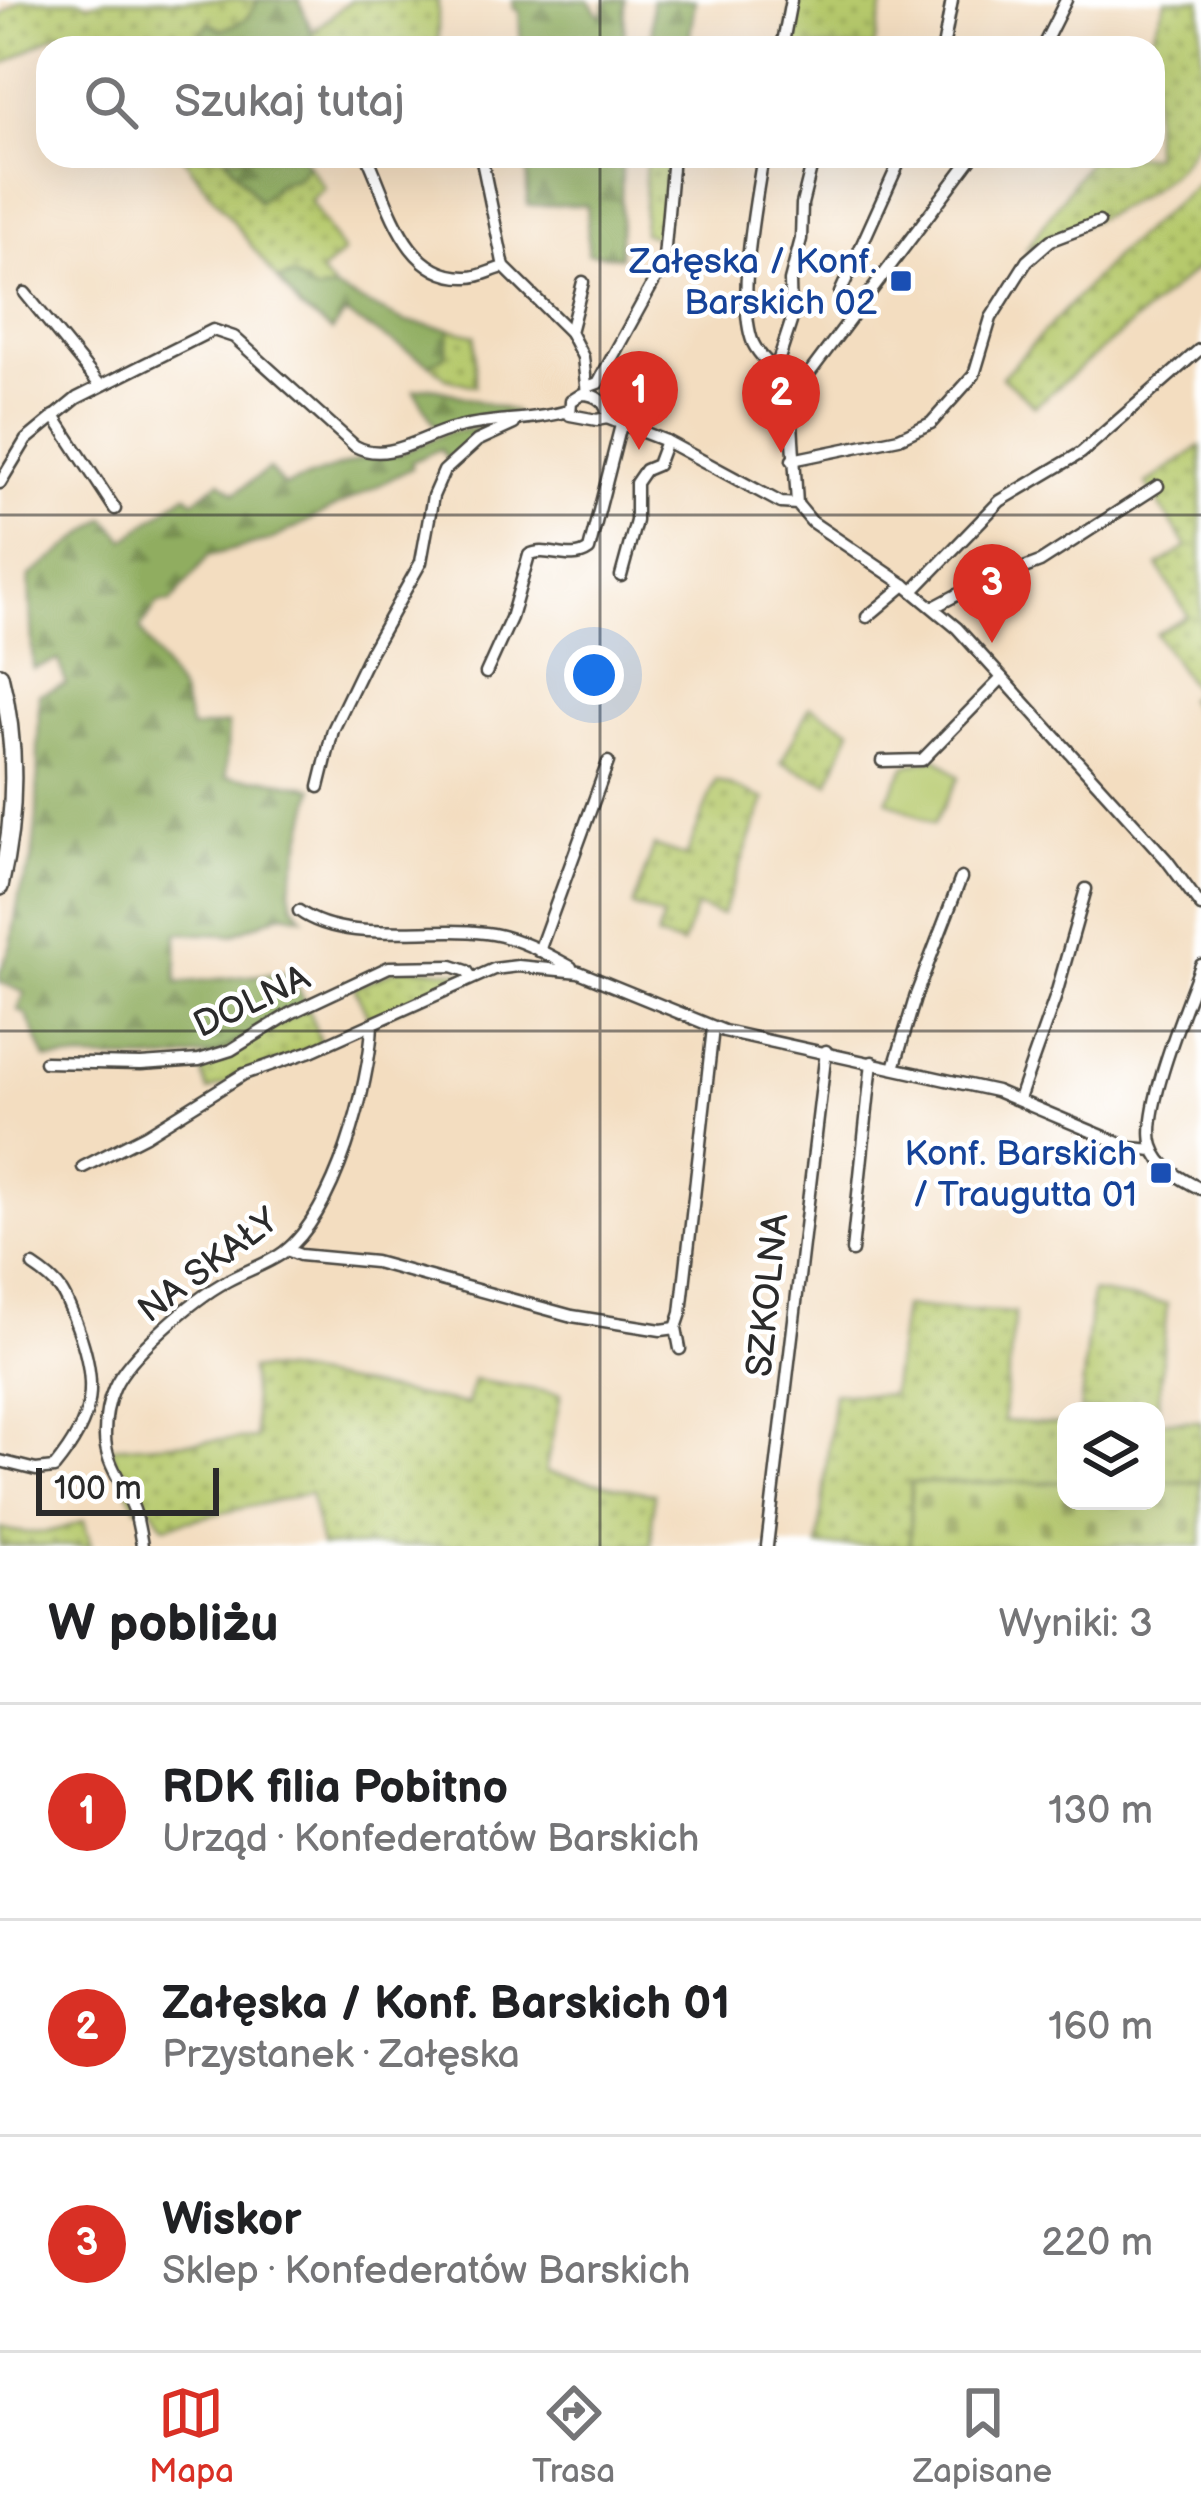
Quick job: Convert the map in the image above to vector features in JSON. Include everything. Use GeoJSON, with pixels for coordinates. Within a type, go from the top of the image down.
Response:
{"type":"FeatureCollection","features":[{"type":"Feature","properties":{"kind":"main road"},"geometry":{"type":"LineString","coordinates":[[0,675],[13,784],[0,887]]}},
{"type":"Feature","properties":{"kind":"street"},"geometry":{"type":"LineString","coordinates":[[784,36],[791,0]]}},
{"type":"Feature","properties":{"kind":"street"},"geometry":{"type":"LineString","coordinates":[[945,36],[952,0]]}},
{"type":"Feature","properties":{"kind":"street"},"geometry":{"type":"LineString","coordinates":[[1048,36],[1064,4],[1050,0]]}},
{"type":"Feature","properties":{"kind":"street"},"geometry":{"type":"LineString","coordinates":[[372,168],[404,240],[418,260],[436,272],[464,278],[504,267]]}},
{"type":"Feature","properties":{"kind":"street"},"geometry":{"type":"LineString","coordinates":[[483,168],[504,267],[570,332],[583,357],[587,390],[603,403],[607,418]]}},
{"type":"Feature","properties":{"kind":"street"},"geometry":{"type":"LineString","coordinates":[[568,412],[571,401],[598,383],[664,258],[672,168]]}},
{"type":"Feature","properties":{"kind":"street"},"geometry":{"type":"LineString","coordinates":[[761,168],[748,271],[750,328],[755,347],[798,390]]}},
{"type":"Feature","properties":{"kind":"street"},"geometry":{"type":"LineString","coordinates":[[776,368],[791,322],[790,281],[811,168]]}},
{"type":"Feature","properties":{"kind":"street"},"geometry":{"type":"LineString","coordinates":[[850,316],[841,307],[840,293],[897,168]]}},
{"type":"Feature","properties":{"kind":"street"},"geometry":{"type":"LineString","coordinates":[[964,168],[798,390],[792,416],[797,504],[812,522],[934,607],[1166,859],[1201,906]]}},
{"type":"Feature","properties":{"kind":"street"},"geometry":{"type":"LineString","coordinates":[[792,460],[899,438],[931,424],[974,375],[991,318],[1027,261],[1051,239],[1099,222]]}},
{"type":"Feature","properties":{"kind":"street"},"geometry":{"type":"LineString","coordinates":[[570,332],[583,282]]}},
{"type":"Feature","properties":{"kind":"street"},"geometry":{"type":"LineString","coordinates":[[25,293],[99,384]]}},
{"type":"Feature","properties":{"kind":"street"},"geometry":{"type":"LineString","coordinates":[[0,483],[26,440],[99,384],[198,335],[218,330],[243,344],[355,446],[368,452],[406,446],[455,428],[568,412]]}},
{"type":"Feature","properties":{"kind":"street"},"geometry":{"type":"LineString","coordinates":[[867,617],[909,588],[1000,501],[1081,453],[1199,350]]}},
{"type":"Feature","properties":{"kind":"street"},"geometry":{"type":"LineString","coordinates":[[568,412],[597,421],[607,418],[666,441],[769,497],[788,506],[797,504]]}},
{"type":"Feature","properties":{"kind":"street"},"geometry":{"type":"LineString","coordinates":[[55,416],[115,509]]}},
{"type":"Feature","properties":{"kind":"street"},"geometry":{"type":"LineString","coordinates":[[319,787],[337,720],[421,562],[441,476],[476,441],[520,422]]}},
{"type":"Feature","properties":{"kind":"street"},"geometry":{"type":"LineString","coordinates":[[486,673],[515,608],[529,555],[538,551],[576,556],[586,554],[591,546],[621,424]]}},
{"type":"Feature","properties":{"kind":"street"},"geometry":{"type":"LineString","coordinates":[[620,576],[636,521],[636,483],[645,470],[657,465],[666,441]]}},
{"type":"Feature","properties":{"kind":"street"},"geometry":{"type":"LineString","coordinates":[[934,607],[1040,562],[1158,486]]}},
{"type":"Feature","properties":{"kind":"street"},"geometry":{"type":"LineString","coordinates":[[882,761],[912,762],[931,753],[1002,678]]}},
{"type":"Feature","properties":{"kind":"street"},"geometry":{"type":"LineString","coordinates":[[539,950],[608,762]]}},
{"type":"Feature","properties":{"kind":"street"},"geometry":{"type":"LineString","coordinates":[[895,1068],[916,995],[962,878]]}},
{"type":"Feature","properties":{"kind":"street"},"geometry":{"type":"LineString","coordinates":[[1019,1099],[1086,889]]}},
{"type":"Feature","properties":{"kind":"street"},"geometry":{"type":"LineString","coordinates":[[299,911],[335,927],[480,933],[539,950],[579,972],[713,1028],[1019,1099],[1130,1148],[1154,1150]]}},
{"type":"Feature","properties":{"kind":"street"},"geometry":{"type":"LineString","coordinates":[[1201,964],[1150,1136],[1170,1171],[1201,1189]]}},
{"type":"Feature","properties":{"kind":"street","name":"DOLNA"},"geometry":{"type":"LineString","coordinates":[[45,1062],[199,1060],[230,1051],[291,1013],[389,967],[452,966],[472,978]]}},
{"type":"Feature","properties":{"kind":"street"},"geometry":{"type":"LineString","coordinates":[[83,1167],[146,1135],[229,1081],[472,978],[518,966],[579,972]]}},
{"type":"Feature","properties":{"kind":"street","name":"NA SKAŁY"},"geometry":{"type":"LineString","coordinates":[[105,1442],[105,1373],[218,1286],[287,1250],[332,1186],[368,1074],[372,1024]]}},
{"type":"Feature","properties":{"kind":"street"},"geometry":{"type":"LineString","coordinates":[[680,1349],[676,1328],[713,1028]]}},
{"type":"Feature","properties":{"kind":"street","name":"SZKOLNA"},"geometry":{"type":"LineString","coordinates":[[767,1546],[826,1051]]}},
{"type":"Feature","properties":{"kind":"street"},"geometry":{"type":"LineString","coordinates":[[852,1251],[872,1063]]}},
{"type":"Feature","properties":{"kind":"street"},"geometry":{"type":"LineString","coordinates":[[287,1250],[375,1262],[572,1316],[661,1330],[676,1328]]}},
{"type":"Feature","properties":{"kind":"street"},"geometry":{"type":"LineString","coordinates":[[0,1461],[49,1471],[78,1435],[105,1373],[61,1287],[33,1266]]}},
{"type":"Feature","properties":{"kind":"street"},"geometry":{"type":"LineString","coordinates":[[78,1435],[105,1442],[110,1466],[134,1511],[142,1546]]}},
{"type":"Feature","properties":{"kind":"green space"},"geometry":{"type":"Polygon","coordinates":[[[21,0],[88,4],[103,0],[258,0],[248,18],[216,36],[64,36],[61,32],[36,36],[36,46],[0,66],[0,16],[21,0]]]}},
{"type":"Feature","properties":{"kind":"green space"},"geometry":{"type":"Polygon","coordinates":[[[258,0],[299,0],[312,36],[199,36],[209,23],[222,30],[248,18],[258,0]]]}},
{"type":"Feature","properties":{"kind":"green space"},"geometry":{"type":"Polygon","coordinates":[[[351,0],[438,0],[438,36],[312,36],[351,0]]]}},
{"type":"Feature","properties":{"kind":"green space"},"geometry":{"type":"Polygon","coordinates":[[[513,0],[589,0],[601,17],[607,0],[625,0],[624,36],[520,36],[519,10],[514,9],[513,0]]]}},
{"type":"Feature","properties":{"kind":"green space"},"geometry":{"type":"Polygon","coordinates":[[[652,0],[695,0],[690,36],[652,36],[652,0]]]}},
{"type":"Feature","properties":{"kind":"green space"},"geometry":{"type":"Polygon","coordinates":[[[794,0],[884,0],[876,36],[787,36],[794,0]]]}},
{"type":"Feature","properties":{"kind":"green space"},"geometry":{"type":"Polygon","coordinates":[[[1166,0],[1201,0],[1200,132],[1187,155],[1148,191],[1025,251],[1084,168],[1165,168],[1165,36],[1152,36],[1166,0]]]}},
{"type":"Feature","properties":{"kind":"green space"},"geometry":{"type":"Polygon","coordinates":[[[191,168],[234,168],[259,202],[280,182],[296,179],[310,168],[325,188],[310,200],[343,253],[320,273],[335,289],[315,292],[293,276],[278,280],[191,168]]]}},
{"type":"Feature","properties":{"kind":"green space"},"geometry":{"type":"Polygon","coordinates":[[[234,168],[305,168],[296,179],[280,182],[259,202],[234,168]]]}},
{"type":"Feature","properties":{"kind":"green space"},"geometry":{"type":"Polygon","coordinates":[[[526,168],[622,168],[620,257],[588,253],[587,205],[528,205],[526,168]]]}},
{"type":"Feature","properties":{"kind":"green space"},"geometry":{"type":"Polygon","coordinates":[[[646,168],[667,168],[660,237],[643,233],[646,168]]]}},
{"type":"Feature","properties":{"kind":"green space"},"geometry":{"type":"Polygon","coordinates":[[[1201,180],[1201,265],[1035,406],[1002,377],[1120,251],[1201,180]]]}},
{"type":"Feature","properties":{"kind":"green space"},"geometry":{"type":"Polygon","coordinates":[[[293,276],[315,292],[335,289],[406,322],[450,329],[445,355],[430,364],[345,314],[332,331],[301,309],[278,280],[293,276]]]}},
{"type":"Feature","properties":{"kind":"green space"},"geometry":{"type":"Polygon","coordinates":[[[450,329],[475,335],[475,386],[447,379],[430,364],[445,354],[450,329]]]}},
{"type":"Feature","properties":{"kind":"green space"},"geometry":{"type":"Polygon","coordinates":[[[430,387],[515,412],[518,418],[487,415],[437,429],[414,390],[430,387]]]}},
{"type":"Feature","properties":{"kind":"green space"},"geometry":{"type":"Polygon","coordinates":[[[509,424],[448,460],[440,449],[411,462],[412,468],[271,540],[208,556],[171,602],[158,603],[140,629],[182,695],[191,729],[228,724],[226,777],[314,788],[290,889],[293,905],[303,917],[283,913],[232,935],[177,933],[177,983],[291,972],[306,1004],[215,1054],[168,1060],[46,1059],[26,1014],[18,1010],[25,993],[0,982],[20,891],[32,861],[39,694],[66,684],[59,660],[33,669],[29,577],[106,518],[125,540],[186,494],[194,501],[220,481],[235,493],[269,469],[284,486],[364,458],[400,454],[448,432],[509,424]]]}},
{"type":"Feature","properties":{"kind":"green space"},"geometry":{"type":"Polygon","coordinates":[[[1201,446],[1201,721],[1187,699],[1196,693],[1156,634],[1188,616],[1158,566],[1187,547],[1146,484],[1201,446]]]}},
{"type":"Feature","properties":{"kind":"green space"},"geometry":{"type":"Polygon","coordinates":[[[810,706],[851,729],[829,783],[781,763],[810,706]]]}},
{"type":"Feature","properties":{"kind":"green space"},"geometry":{"type":"Polygon","coordinates":[[[937,758],[959,777],[934,824],[887,800],[906,765],[937,758]]]}},
{"type":"Feature","properties":{"kind":"green space"},"geometry":{"type":"Polygon","coordinates":[[[716,780],[765,799],[722,915],[696,907],[682,945],[657,937],[663,917],[633,906],[654,846],[686,857],[716,780]]]}},
{"type":"Feature","properties":{"kind":"green space"},"geometry":{"type":"Polygon","coordinates":[[[403,967],[463,972],[467,978],[370,1021],[354,987],[403,967]]]}},
{"type":"Feature","properties":{"kind":"green space"},"geometry":{"type":"Polygon","coordinates":[[[308,1009],[321,1044],[208,1091],[199,1063],[308,1009]]]}},
{"type":"Feature","properties":{"kind":"green space"},"geometry":{"type":"Polygon","coordinates":[[[1092,1292],[1167,1304],[1159,1402],[1081,1402],[1092,1292]]]}},
{"type":"Feature","properties":{"kind":"green space"},"geometry":{"type":"Polygon","coordinates":[[[903,1307],[1015,1313],[1003,1421],[1057,1424],[1057,1482],[911,1483],[910,1546],[818,1546],[834,1393],[891,1395],[903,1307]]]}},
{"type":"Feature","properties":{"kind":"green space"},"geometry":{"type":"Polygon","coordinates":[[[250,1369],[467,1405],[473,1380],[561,1394],[545,1472],[654,1494],[651,1546],[321,1546],[310,1493],[164,1526],[150,1505],[137,1508],[118,1473],[111,1447],[256,1438],[250,1369]]]}},
{"type":"Feature","properties":{"kind":"green space"},"geometry":{"type":"Polygon","coordinates":[[[1165,1421],[1201,1421],[1201,1482],[1165,1482],[1165,1421]]]}},
{"type":"Feature","properties":{"kind":"green space"},"geometry":{"type":"Polygon","coordinates":[[[1057,1482],[1057,1510],[1165,1510],[1165,1482],[1201,1482],[1201,1546],[910,1546],[911,1483],[1057,1482]]]}},
{"type":"Feature","properties":{"kind":"green space"},"geometry":{"type":"Polygon","coordinates":[[[84,1521],[91,1546],[0,1546],[0,1528],[42,1532],[84,1521]]]}},
{"type":"Feature","properties":{"kind":"place","name":"Załęska / Konf. Barskich 02"},"geometry":{"type":"Point","coordinates":[901,281]}},
{"type":"Feature","properties":{"kind":"place","name":"RDK filia Pobitno"},"geometry":{"type":"Point","coordinates":[639,450]}},
{"type":"Feature","properties":{"kind":"place","name":"Załęska / Konf. Barskich 01"},"geometry":{"type":"Point","coordinates":[781,453]}},
{"type":"Feature","properties":{"kind":"place","name":"Wiskor"},"geometry":{"type":"Point","coordinates":[992,643]}},
{"type":"Feature","properties":{"kind":"place","name":"Konf. Barskich / Traugutta 01"},"geometry":{"type":"Point","coordinates":[1161,1173]}}]}
